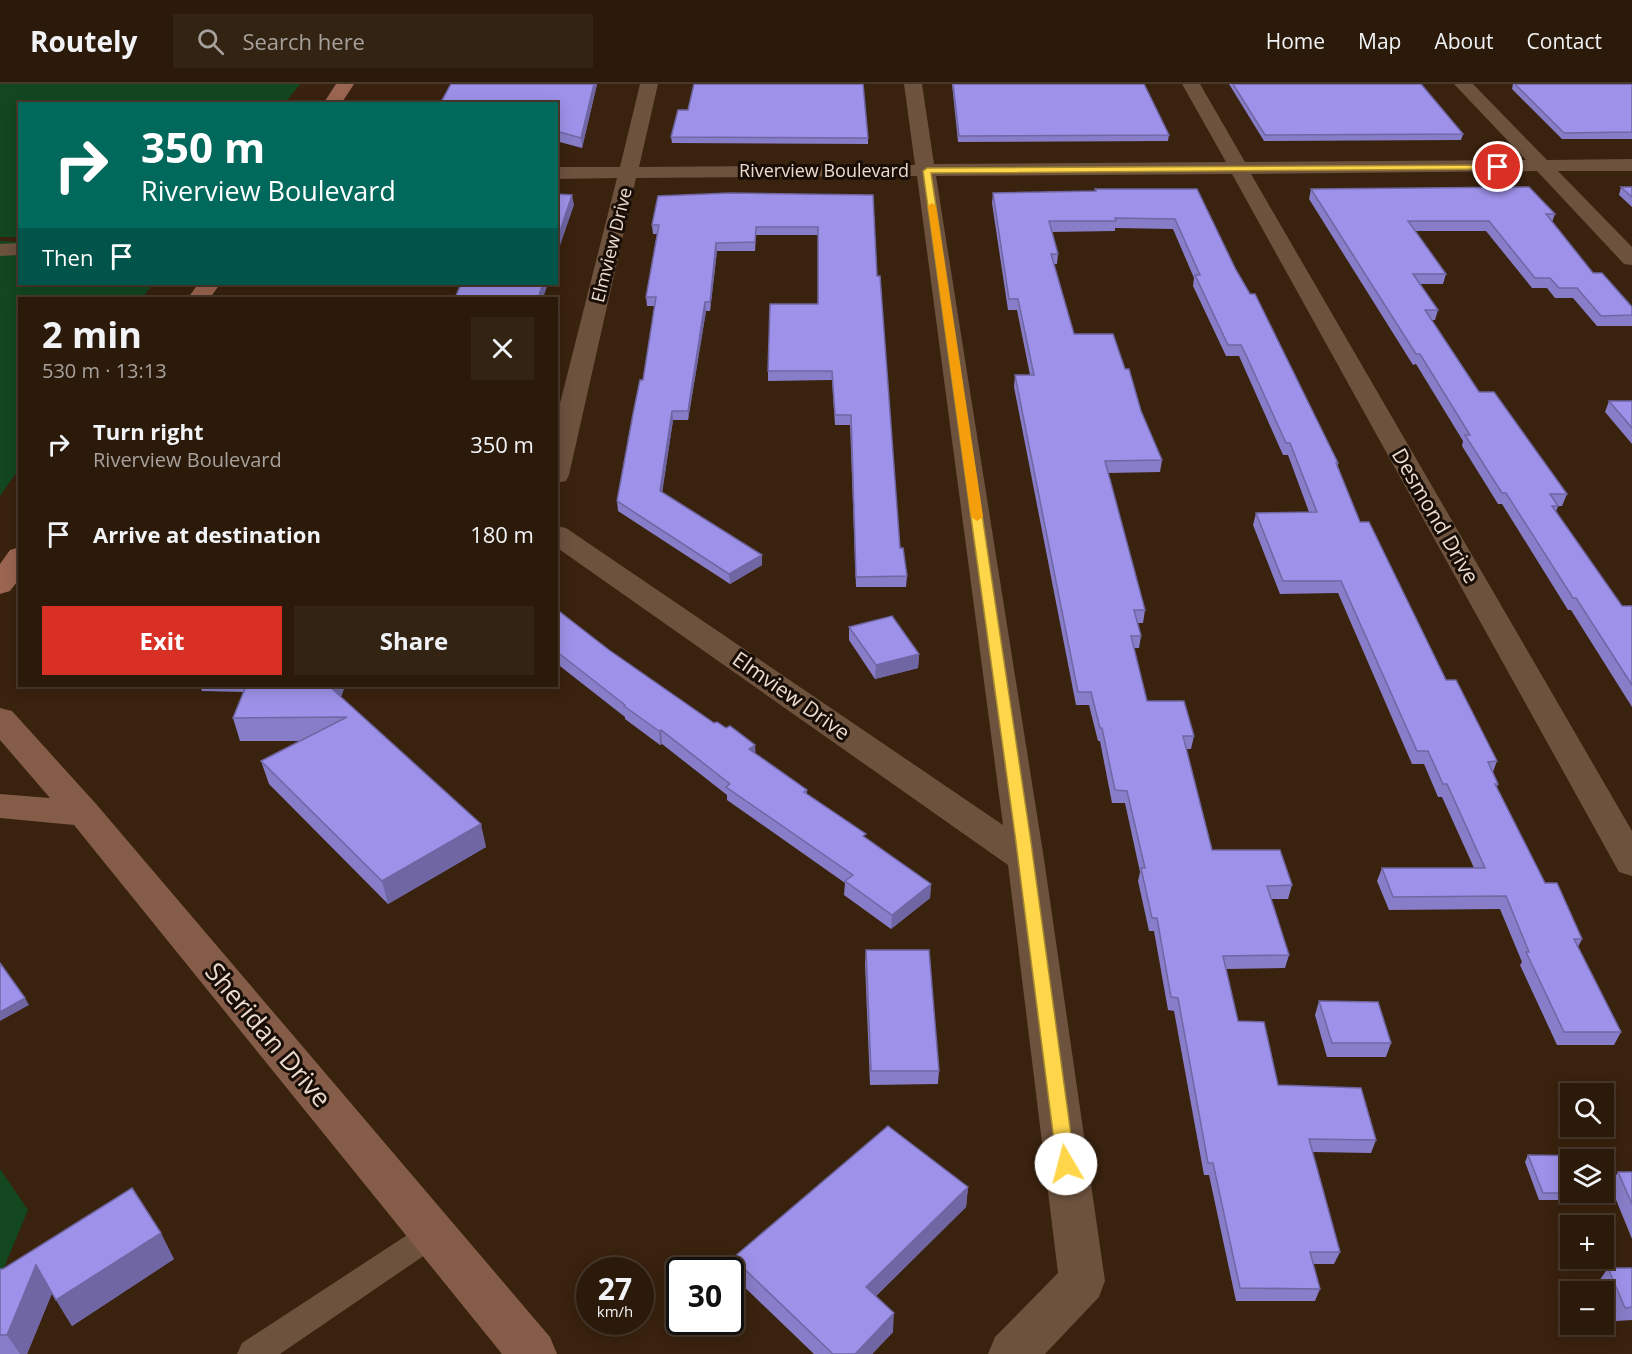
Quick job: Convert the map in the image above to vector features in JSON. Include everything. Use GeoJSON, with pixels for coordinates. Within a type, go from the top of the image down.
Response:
{"type":"FeatureCollection","features":[{"type":"Feature","properties":{"kind":"main road"},"geometry":{"type":"LineString","coordinates":[[333,102],[345,84]]}},
{"type":"Feature","properties":{"kind":"main road","name":"Sheridan Drive"},"geometry":{"type":"LineString","coordinates":[[0,718],[84,814],[533,1354]]}},
{"type":"Feature","properties":{"kind":"main road"},"geometry":{"type":"LineString","coordinates":[[0,806],[84,814]]}},
{"type":"Feature","properties":{"kind":"street","name":"Elmview Drive"},"geometry":{"type":"LineString","coordinates":[[558,467],[630,173],[649,84]]}},
{"type":"Feature","properties":{"kind":"street"},"geometry":{"type":"LineString","coordinates":[[913,84],[1026,859],[1082,1281],[1012,1354]]}},
{"type":"Feature","properties":{"kind":"street","name":"Desmond Drive"},"geometry":{"type":"LineString","coordinates":[[1191,84],[1632,863]]}},
{"type":"Feature","properties":{"kind":"street"},"geometry":{"type":"LineString","coordinates":[[1463,84],[1632,259]]}},
{"type":"Feature","properties":{"kind":"street","name":"Riverview Boulevard"},"geometry":{"type":"LineString","coordinates":[[558,173],[1239,170],[1632,165]]}},
{"type":"Feature","properties":{"kind":"street"},"geometry":{"type":"LineString","coordinates":[[0,250],[18,249]]}},
{"type":"Feature","properties":{"kind":"street","name":"Elmview Drive"},"geometry":{"type":"LineString","coordinates":[[558,535],[1026,859]]}},
{"type":"Feature","properties":{"kind":"lane"},"geometry":{"type":"LineString","coordinates":[[253,1354],[434,1233]]}},
{"type":"Feature","properties":{"kind":"green space"},"geometry":{"type":"Polygon","coordinates":[[[0,84],[300,84],[286,102],[18,102],[18,237],[0,237],[0,84]]]}},
{"type":"Feature","properties":{"kind":"green space"},"geometry":{"type":"Polygon","coordinates":[[[0,241],[18,242],[18,285],[152,285],[143,297],[18,297],[18,470],[0,496],[0,241]]]}},
{"type":"Feature","properties":{"kind":"green space"},"geometry":{"type":"Polygon","coordinates":[[[0,1169],[28,1210],[0,1277],[0,1169]]]}},
{"type":"Feature","properties":{"kind":"building"},"geometry":{"type":"Polygon","coordinates":[[[451,84],[594,84],[581,138],[558,132],[558,102],[441,102],[451,84]]]}},
{"type":"Feature","properties":{"kind":"building"},"geometry":{"type":"Polygon","coordinates":[[[694,84],[863,84],[868,138],[671,137],[678,110],[688,110],[694,84]]]}},
{"type":"Feature","properties":{"kind":"building"},"geometry":{"type":"Polygon","coordinates":[[[953,84],[1144,84],[1169,135],[959,136],[953,84]]]}},
{"type":"Feature","properties":{"kind":"building"},"geometry":{"type":"Polygon","coordinates":[[[1233,84],[1421,84],[1463,134],[1265,135],[1233,84]]]}},
{"type":"Feature","properties":{"kind":"building"},"geometry":{"type":"Polygon","coordinates":[[[1515,84],[1632,84],[1632,132],[1564,133],[1515,84]]]}},
{"type":"Feature","properties":{"kind":"building"},"geometry":{"type":"Polygon","coordinates":[[[1529,187],[1555,214],[1546,214],[1593,273],[1602,273],[1632,307],[1632,315],[1601,316],[1577,288],[1559,288],[1550,278],[1535,278],[1489,221],[1408,221],[1446,274],[1413,274],[1438,310],[1425,310],[1479,392],[1494,392],[1567,494],[1550,494],[1558,506],[1552,506],[1622,606],[1632,606],[1632,685],[1506,493],[1502,493],[1465,435],[1470,435],[1420,354],[1416,354],[1311,189],[1529,187]]]}},
{"type":"Feature","properties":{"kind":"building"},"geometry":{"type":"Polygon","coordinates":[[[1621,187],[1632,187],[1632,197],[1621,187]]]}},
{"type":"Feature","properties":{"kind":"building"},"geometry":{"type":"Polygon","coordinates":[[[1095,189],[1197,189],[1236,270],[1250,294],[1255,294],[1338,463],[1336,463],[1360,522],[1369,522],[1446,680],[1456,680],[1497,761],[1488,762],[1498,784],[1495,784],[1545,883],[1557,883],[1582,939],[1574,939],[1621,1032],[1564,1032],[1526,952],[1529,952],[1506,896],[1393,897],[1382,868],[1485,868],[1447,784],[1443,784],[1428,751],[1417,751],[1341,581],[1283,581],[1256,513],[1317,512],[1290,443],[1286,443],[1241,345],[1228,345],[1195,275],[1200,275],[1175,219],[1115,218],[1116,221],[1049,221],[1058,254],[1051,254],[1074,334],[1113,334],[1125,369],[1129,369],[1141,411],[1162,460],[1105,461],[1145,610],[1134,610],[1141,636],[1131,636],[1147,701],[1184,701],[1194,736],[1183,736],[1212,850],[1280,850],[1292,885],[1267,886],[1289,955],[1223,956],[1238,1021],[1264,1022],[1278,1085],[1361,1088],[1376,1140],[1309,1139],[1340,1252],[1310,1252],[1320,1289],[1240,1288],[1213,1163],[1208,1163],[1178,998],[1171,997],[1157,918],[1152,918],[1141,868],[1145,868],[1127,791],[1115,790],[1102,728],[1100,728],[1091,692],[1078,692],[1015,375],[1034,375],[1018,299],[1009,299],[993,193],[1096,191],[1095,189]]]}},
{"type":"Feature","properties":{"kind":"building"},"geometry":{"type":"Polygon","coordinates":[[[730,193],[873,195],[877,276],[880,276],[900,548],[903,548],[907,576],[856,577],[851,415],[835,415],[832,371],[768,371],[770,304],[818,304],[818,227],[756,227],[755,242],[716,243],[710,302],[705,302],[688,411],[672,411],[660,491],[762,555],[729,574],[617,501],[640,380],[643,380],[656,297],[646,297],[659,225],[652,225],[658,196],[730,193]]]}},
{"type":"Feature","properties":{"kind":"building"},"geometry":{"type":"Polygon","coordinates":[[[558,194],[572,195],[558,237],[558,194]]]}},
{"type":"Feature","properties":{"kind":"building"},"geometry":{"type":"Polygon","coordinates":[[[461,285],[543,285],[538,297],[455,297],[461,285]]]}},
{"type":"Feature","properties":{"kind":"building"},"geometry":{"type":"Polygon","coordinates":[[[1609,401],[1632,401],[1632,428],[1609,401]]]}},
{"type":"Feature","properties":{"kind":"building"},"geometry":{"type":"Polygon","coordinates":[[[558,611],[609,650],[714,723],[717,722],[726,728],[730,726],[755,745],[749,749],[807,790],[804,792],[866,834],[863,836],[931,884],[892,915],[845,881],[853,875],[726,787],[730,784],[558,653],[558,611]]]}},
{"type":"Feature","properties":{"kind":"building"},"geometry":{"type":"Polygon","coordinates":[[[892,616],[919,654],[876,665],[849,627],[892,616]]]}},
{"type":"Feature","properties":{"kind":"building"},"geometry":{"type":"Polygon","coordinates":[[[246,687],[330,687],[481,824],[382,881],[261,761],[347,717],[233,718],[246,687]]]}},
{"type":"Feature","properties":{"kind":"building"},"geometry":{"type":"Polygon","coordinates":[[[866,950],[929,950],[939,1071],[871,1071],[866,950]]]}},
{"type":"Feature","properties":{"kind":"building"},"geometry":{"type":"Polygon","coordinates":[[[0,963],[25,998],[0,1012],[0,963]]]}},
{"type":"Feature","properties":{"kind":"building"},"geometry":{"type":"Polygon","coordinates":[[[1319,1001],[1378,1002],[1391,1043],[1332,1043],[1319,1001]]]}},
{"type":"Feature","properties":{"kind":"building"},"geometry":{"type":"Polygon","coordinates":[[[888,1126],[968,1187],[866,1287],[894,1313],[855,1354],[833,1354],[744,1269],[744,1257],[734,1257],[888,1126]]]}},
{"type":"Feature","properties":{"kind":"building"},"geometry":{"type":"Polygon","coordinates":[[[1528,1155],[1560,1156],[1560,1193],[1543,1193],[1528,1155]]]}},
{"type":"Feature","properties":{"kind":"building"},"geometry":{"type":"Polygon","coordinates":[[[1618,1172],[1632,1172],[1632,1204],[1618,1172]]]}},
{"type":"Feature","properties":{"kind":"building"},"geometry":{"type":"Polygon","coordinates":[[[132,1188],[161,1233],[56,1300],[36,1265],[7,1335],[0,1335],[0,1269],[132,1188]]]}},
{"type":"Feature","properties":{"kind":"building"},"geometry":{"type":"Polygon","coordinates":[[[1632,1268],[1632,1307],[1625,1308],[1608,1269],[1632,1268]]]}},
{"type":"Feature","properties":{"kind":"slow traffic"},"geometry":{"type":"LineString","coordinates":[[932,206],[977,517]]}},
{"type":"Feature","properties":{"kind":"route"},"geometry":{"type":"LineString","coordinates":[[1066,1164],[1023,835],[927,171],[1498,167]]}}]}
